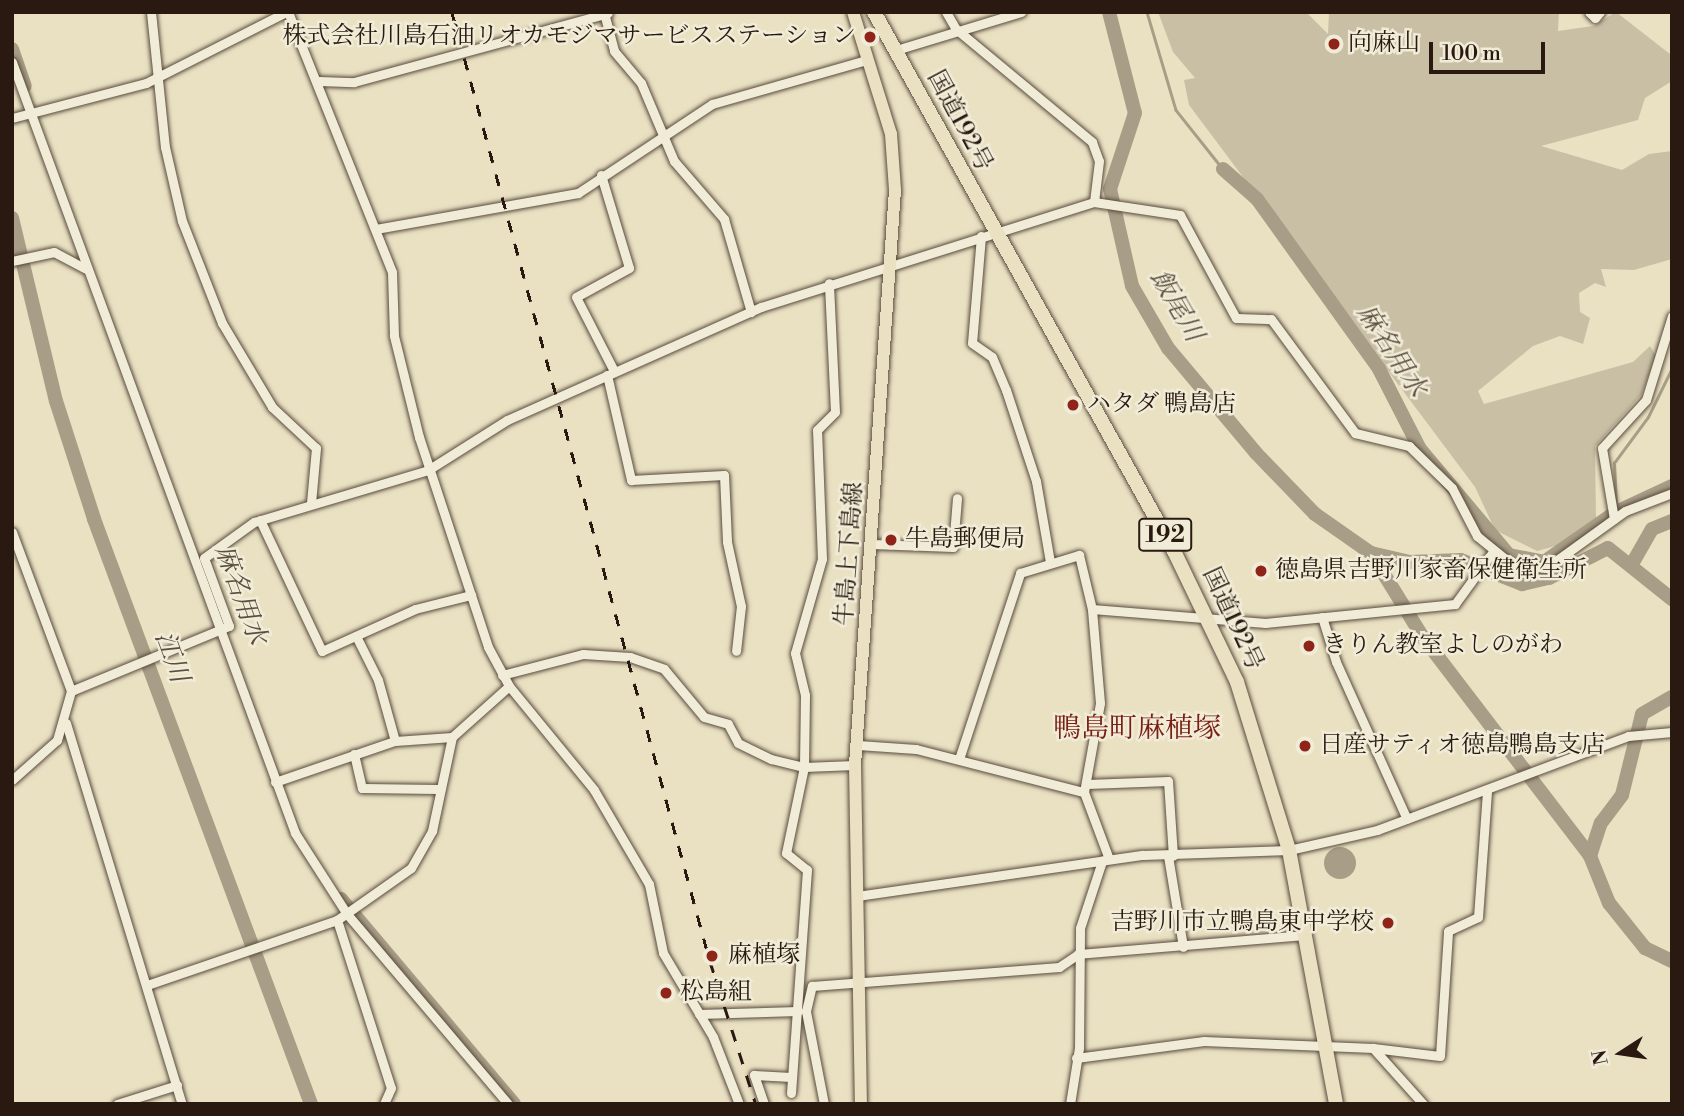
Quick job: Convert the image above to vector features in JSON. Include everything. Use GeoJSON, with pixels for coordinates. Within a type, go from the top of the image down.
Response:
{"type":"FeatureCollection","features":[{"type":"Feature","properties":{"kind":"highway","name":"国道192号"},"geometry":{"type":"LineString","coordinates":[[874,12],[987,234],[1207,617],[1237,681],[1289,850],[1336,1104]]}},
{"type":"Feature","properties":{"kind":"main road","name":"牛島上下島線"},"geometry":{"type":"LineString","coordinates":[[853,12],[891,134],[890,264],[855,765],[856,896],[864,979],[862,1104]]}},
{"type":"Feature","properties":{"kind":"street"},"geometry":{"type":"LineString","coordinates":[[151,12],[160,75],[165,146],[182,221],[222,323],[272,407],[316,448],[311,503]]}},
{"type":"Feature","properties":{"kind":"street"},"geometry":{"type":"LineString","coordinates":[[12,118],[160,75],[287,12],[319,81],[392,272],[394,336],[428,470],[471,596],[502,675],[594,790],[649,884],[663,953],[699,1014],[739,1104]]}},
{"type":"Feature","properties":{"kind":"street"},"geometry":{"type":"LineString","coordinates":[[946,12],[956,29],[1092,142],[1099,161],[1097,203]]}},
{"type":"Feature","properties":{"kind":"street"},"geometry":{"type":"LineString","coordinates":[[895,50],[956,29],[989,27],[1021,12]]}},
{"type":"Feature","properties":{"kind":"street"},"geometry":{"type":"LineString","coordinates":[[1589,12],[1595,18],[1600,12]]}},
{"type":"Feature","properties":{"kind":"street"},"geometry":{"type":"LineString","coordinates":[[319,81],[354,82],[607,13],[614,51],[641,83],[660,135],[724,219],[751,312]]}},
{"type":"Feature","properties":{"kind":"street"},"geometry":{"type":"LineString","coordinates":[[376,229],[578,193],[660,135],[712,104],[866,60]]}},
{"type":"Feature","properties":{"kind":"street"},"geometry":{"type":"LineString","coordinates":[[12,62],[33,113],[86,269],[307,856],[508,1104]]}},
{"type":"Feature","properties":{"kind":"street"},"geometry":{"type":"LineString","coordinates":[[601,175],[629,268],[576,297],[610,373],[631,480],[724,475],[727,542],[741,606],[736,651]]}},
{"type":"Feature","properties":{"kind":"street"},"geometry":{"type":"LineString","coordinates":[[222,629],[204,558],[260,520],[428,470],[507,420],[751,312],[890,264],[1097,203],[1146,213],[1180,215],[1236,318],[1271,319],[1355,433],[1409,446],[1452,488],[1492,553],[1513,565],[1546,568],[1612,516],[1672,493]]}},
{"type":"Feature","properties":{"kind":"street"},"geometry":{"type":"LineString","coordinates":[[987,234],[972,343],[992,356],[1006,390],[1036,481],[1050,562]]}},
{"type":"Feature","properties":{"kind":"street"},"geometry":{"type":"LineString","coordinates":[[12,261],[54,251],[86,269]]}},
{"type":"Feature","properties":{"kind":"street"},"geometry":{"type":"LineString","coordinates":[[791,1093],[794,1012],[807,870],[786,853],[804,767],[805,695],[795,653],[822,559],[817,430],[835,412],[830,283]]}},
{"type":"Feature","properties":{"kind":"street"},"geometry":{"type":"LineString","coordinates":[[1612,516],[1601,448],[1646,400],[1672,316]]}},
{"type":"Feature","properties":{"kind":"street"},"geometry":{"type":"LineString","coordinates":[[872,544],[953,547],[957,498]]}},
{"type":"Feature","properties":{"kind":"street"},"geometry":{"type":"LineString","coordinates":[[260,520],[317,649],[356,636],[415,609],[471,596]]}},
{"type":"Feature","properties":{"kind":"street"},"geometry":{"type":"LineString","coordinates":[[12,532],[71,691],[66,723],[183,1104]]}},
{"type":"Feature","properties":{"kind":"street"},"geometry":{"type":"LineString","coordinates":[[1092,609],[1265,623],[1389,606],[1455,604],[1483,569],[1492,553]]}},
{"type":"Feature","properties":{"kind":"street"},"geometry":{"type":"LineString","coordinates":[[959,759],[1020,573],[1079,555],[1092,609],[1100,703],[1085,788],[1106,860],[1077,954],[1076,1058],[1070,1104]]}},
{"type":"Feature","properties":{"kind":"street"},"geometry":{"type":"LineString","coordinates":[[1322,617],[1345,684],[1407,819]]}},
{"type":"Feature","properties":{"kind":"street"},"geometry":{"type":"LineString","coordinates":[[71,691],[222,629]]}},
{"type":"Feature","properties":{"kind":"street"},"geometry":{"type":"LineString","coordinates":[[356,636],[379,680],[395,741]]}},
{"type":"Feature","properties":{"kind":"street"},"geometry":{"type":"LineString","coordinates":[[502,675],[583,654],[614,653],[653,664],[704,717],[728,724],[738,743],[804,767],[855,765]]}},
{"type":"Feature","properties":{"kind":"street"},"geometry":{"type":"LineString","coordinates":[[147,985],[233,958],[337,920],[424,853],[452,737],[509,686]]}},
{"type":"Feature","properties":{"kind":"street"},"geometry":{"type":"LineString","coordinates":[[12,780],[34,766],[66,723]]}},
{"type":"Feature","properties":{"kind":"street"},"geometry":{"type":"LineString","coordinates":[[856,896],[1106,860],[1289,850],[1407,819],[1487,791],[1539,768],[1633,736],[1672,732]]}},
{"type":"Feature","properties":{"kind":"street"},"geometry":{"type":"LineString","coordinates":[[278,781],[395,741],[452,737]]}},
{"type":"Feature","properties":{"kind":"street"},"geometry":{"type":"LineString","coordinates":[[858,745],[959,759],[1085,788],[1168,781],[1171,856],[1182,947]]}},
{"type":"Feature","properties":{"kind":"street"},"geometry":{"type":"LineString","coordinates":[[354,754],[362,788],[439,789]]}},
{"type":"Feature","properties":{"kind":"street"},"geometry":{"type":"LineString","coordinates":[[1076,1058],[1204,1041],[1326,1045],[1440,1056],[1448,931],[1478,917],[1487,791]]}},
{"type":"Feature","properties":{"kind":"street"},"geometry":{"type":"LineString","coordinates":[[337,920],[391,1088],[384,1104]]}},
{"type":"Feature","properties":{"kind":"street"},"geometry":{"type":"LineString","coordinates":[[824,1104],[806,1011],[812,986],[864,979],[1059,967],[1077,954],[1306,935]]}},
{"type":"Feature","properties":{"kind":"street"},"geometry":{"type":"LineString","coordinates":[[699,1014],[806,1011]]}},
{"type":"Feature","properties":{"kind":"street"},"geometry":{"type":"LineString","coordinates":[[1373,1048],[1423,1104]]}},
{"type":"Feature","properties":{"kind":"street"},"geometry":{"type":"LineString","coordinates":[[764,1104],[754,1075],[791,1077]]}},
{"type":"Feature","properties":{"kind":"street"},"geometry":{"type":"LineString","coordinates":[[117,1104],[177,1085]]}},
{"type":"Feature","properties":{"kind":"shaded area"},"geometry":{"type":"Polygon","coordinates":[[[1158,12],[1306,12],[1328,34],[1329,12],[1559,12],[1558,31],[1593,26],[1616,12],[1670,54],[1672,81],[1645,98],[1638,120],[1541,146],[1622,170],[1649,154],[1672,151],[1672,259],[1634,270],[1601,269],[1606,287],[1595,283],[1579,293],[1580,312],[1590,318],[1583,344],[1560,336],[1533,346],[1478,391],[1484,404],[1633,362],[1650,346],[1656,356],[1641,395],[1595,446],[1596,519],[1563,544],[1537,551],[1495,530],[1475,487],[1189,105],[1184,80],[1195,78],[1173,52],[1158,12]]]}},
{"type":"Feature","properties":{"kind":"shaded area"},"geometry":{"type":"Polygon","coordinates":[[[1340,847],[1351,852],[1356,863],[1351,874],[1340,879],[1329,874],[1324,863],[1329,852],[1340,847]]]}},
{"type":"Feature","properties":{"kind":"waterway","name":"飯尾川"},"geometry":{"type":"LineString","coordinates":[[1109,12],[1135,113],[1110,189],[1132,286],[1168,348],[1256,453],[1315,514],[1371,553],[1410,562],[1461,560],[1522,584],[1549,578],[1608,548],[1672,599]]}},
{"type":"Feature","properties":{"kind":"waterway","name":"麻名用水"},"geometry":{"type":"LineString","coordinates":[[1147,12],[1176,110],[1223,169]]}},
{"type":"Feature","properties":{"kind":"waterway","name":"麻名用水"},"geometry":{"type":"LineString","coordinates":[[12,49],[25,86]]}},
{"type":"Feature","properties":{"kind":"waterway","name":"麻名用水"},"geometry":{"type":"LineString","coordinates":[[1223,169],[1257,199],[1379,369],[1420,449],[1509,555],[1544,562],[1616,512],[1672,486]]}},
{"type":"Feature","properties":{"kind":"waterway","name":"江川"},"geometry":{"type":"LineString","coordinates":[[12,218],[56,401],[94,519],[311,1104]]}},
{"type":"Feature","properties":{"kind":"waterway"},"geometry":{"type":"LineString","coordinates":[[1616,505],[1614,463],[1648,417],[1672,368]]}},
{"type":"Feature","properties":{"kind":"waterway"},"geometry":{"type":"LineString","coordinates":[[1632,564],[1652,529],[1672,521]]}},
{"type":"Feature","properties":{"kind":"waterway","name":"飯尾川"},"geometry":{"type":"LineString","coordinates":[[1371,553],[1422,636],[1590,856],[1609,903],[1645,948],[1672,961]]}},
{"type":"Feature","properties":{"kind":"waterway","name":"飯尾川"},"geometry":{"type":"LineString","coordinates":[[1590,856],[1601,823],[1622,795],[1642,714],[1672,697]]}},
{"type":"Feature","properties":{"kind":"waterway","name":"麻名用水"},"geometry":{"type":"LineString","coordinates":[[341,899],[514,1104]]}},
{"type":"Feature","properties":{"kind":"railway"},"geometry":{"type":"LineString","coordinates":[[452,12],[710,961],[756,1104]]}},
{"type":"Feature","properties":{"kind":"place","name":"株式会社川島石油リオカモジマサービスステーション"},"geometry":{"type":"Point","coordinates":[870,37]}},
{"type":"Feature","properties":{"kind":"place","name":"向麻山"},"geometry":{"type":"Point","coordinates":[1334,44]}},
{"type":"Feature","properties":{"kind":"place","name":"ハタダ 鴨島店"},"geometry":{"type":"Point","coordinates":[1073,405]}},
{"type":"Feature","properties":{"kind":"place","name":"牛島郵便局"},"geometry":{"type":"Point","coordinates":[891,540]}},
{"type":"Feature","properties":{"kind":"place","name":"徳島県吉野川家畜保健衛生所"},"geometry":{"type":"Point","coordinates":[1261,571]}},
{"type":"Feature","properties":{"kind":"place","name":"きりん教室よしのがわ"},"geometry":{"type":"Point","coordinates":[1309,646]}},
{"type":"Feature","properties":{"kind":"place","name":"日産サティオ徳島鴨島支店"},"geometry":{"type":"Point","coordinates":[1305,746]}},
{"type":"Feature","properties":{"kind":"place","name":"吉野川市立鴨島東中学校"},"geometry":{"type":"Point","coordinates":[1388,923]}},
{"type":"Feature","properties":{"kind":"place","name":"麻植塚"},"geometry":{"type":"Point","coordinates":[712,956]}},
{"type":"Feature","properties":{"kind":"place","name":"松島組"},"geometry":{"type":"Point","coordinates":[666,993]}},
{"type":"Feature","properties":{"kind":"district","name":"鴨島町麻植塚"},"geometry":{"type":"Point","coordinates":[1137,729]}}]}
